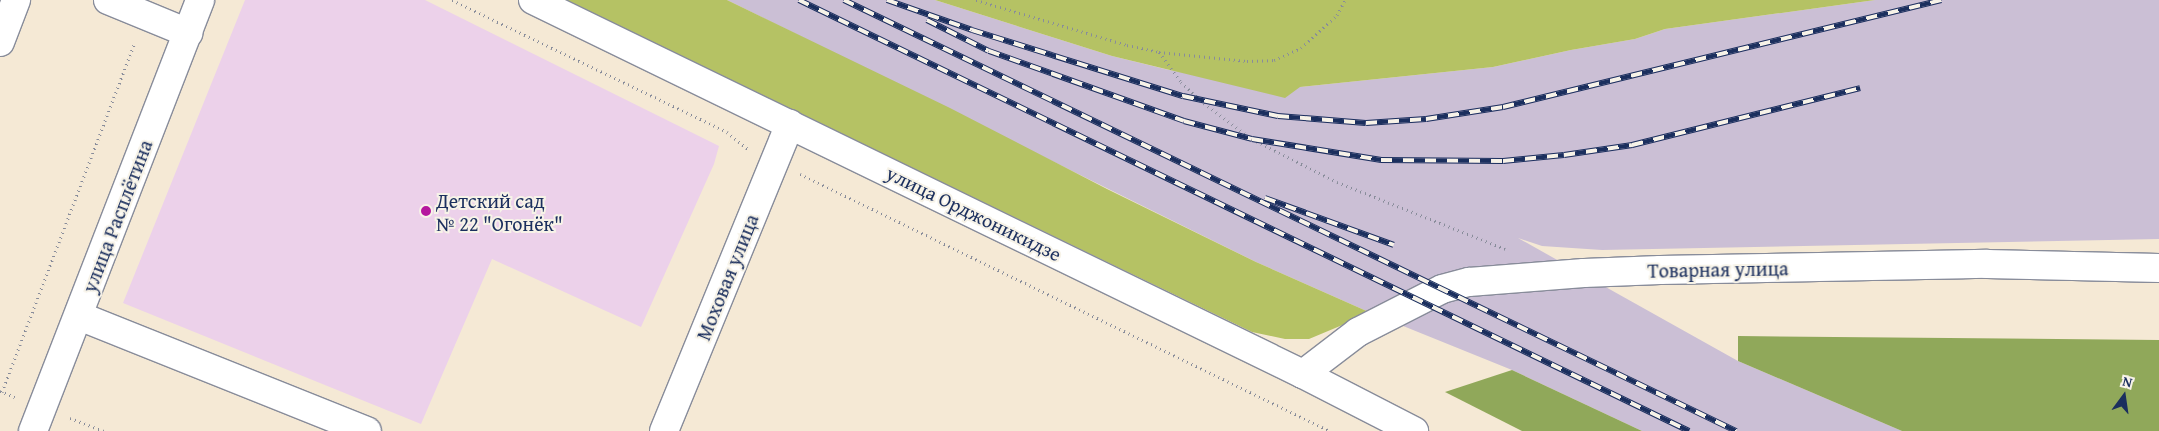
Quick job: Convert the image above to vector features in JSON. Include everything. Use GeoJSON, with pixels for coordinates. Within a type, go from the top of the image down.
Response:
{"type":"FeatureCollection","features":[{"type":"Feature","properties":{"kind":"street"},"geometry":{"type":"LineString","coordinates":[[0,42],[16,0]]}},
{"type":"Feature","properties":{"kind":"street"},"geometry":{"type":"LineString","coordinates":[[108,0],[188,33]]}},
{"type":"Feature","properties":{"kind":"street","name":"улица Расплётина"},"geometry":{"type":"LineString","coordinates":[[34,431],[200,0]]}},
{"type":"Feature","properties":{"kind":"street","name":"улица Орджоникидзе"},"geometry":{"type":"LineString","coordinates":[[533,0],[1303,374],[1414,431]]}},
{"type":"Feature","properties":{"kind":"street","name":"Моховая улица"},"geometry":{"type":"LineString","coordinates":[[664,431],[762,160],[790,124]]}},
{"type":"Feature","properties":{"kind":"street","name":"Товарная улица"},"geometry":{"type":"LineString","coordinates":[[1303,374],[1358,332],[1442,289],[1469,282],[1584,273],[1660,270],[1987,264],[2159,268]]}},
{"type":"Feature","properties":{"kind":"street"},"geometry":{"type":"LineString","coordinates":[[78,316],[368,431]]}},
{"type":"Feature","properties":{"kind":"path"},"geometry":{"type":"LineString","coordinates":[[452,0],[727,132],[762,160],[1330,431]]}},
{"type":"Feature","properties":{"kind":"path"},"geometry":{"type":"LineString","coordinates":[[976,0],[1127,45],[1159,52],[1247,61],[1274,60],[1301,48],[1336,15],[1346,0]]}},
{"type":"Feature","properties":{"kind":"path"},"geometry":{"type":"LineString","coordinates":[[2,392],[145,16]]}},
{"type":"Feature","properties":{"kind":"path"},"geometry":{"type":"LineString","coordinates":[[1159,52],[1181,82],[1200,100],[1252,139],[1337,182],[1448,224],[1514,253]]}},
{"type":"Feature","properties":{"kind":"path"},"geometry":{"type":"LineString","coordinates":[[748,149],[762,160]]}},
{"type":"Feature","properties":{"kind":"shaded area","name":"Детский сад № 22 \"Огонёк\""},"geometry":{"type":"Polygon","coordinates":[[[245,0],[425,0],[719,146],[714,164],[641,327],[492,259],[421,424],[123,303],[245,0]]]}},
{"type":"Feature","properties":{"kind":"shaded area"},"geometry":{"type":"Polygon","coordinates":[[[727,0],[935,0],[1112,56],[1169,70],[1300,87],[1493,67],[1571,50],[1635,39],[1665,29],[1875,0],[2159,0],[2159,239],[1602,250],[1542,246],[1518,238],[1738,361],[1902,431],[1642,431],[1512,370],[1371,313],[1256,262],[727,0]]]}},
{"type":"Feature","properties":{"kind":"green space"},"geometry":{"type":"Polygon","coordinates":[[[564,0],[727,0],[950,108],[1107,189],[1256,262],[1371,313],[1309,339],[1285,339],[1252,332],[564,0]]]}},
{"type":"Feature","properties":{"kind":"green space"},"geometry":{"type":"Polygon","coordinates":[[[935,0],[1875,0],[1665,29],[1635,39],[1571,50],[1493,67],[1300,87],[1285,98],[1112,56],[935,0]]]}},
{"type":"Feature","properties":{"kind":"green space"},"geometry":{"type":"Polygon","coordinates":[[[1738,336],[2159,340],[2159,431],[1902,431],[1738,361],[1738,336]]]}},
{"type":"Feature","properties":{"kind":"green space"},"geometry":{"type":"Polygon","coordinates":[[[1512,370],[1642,431],[1522,431],[1445,392],[1512,370]]]}},
{"type":"Feature","properties":{"kind":"railway"},"geometry":{"type":"LineString","coordinates":[[799,0],[1689,431]]}},
{"type":"Feature","properties":{"kind":"railway"},"geometry":{"type":"LineString","coordinates":[[844,0],[1736,431]]}},
{"type":"Feature","properties":{"kind":"railway"},"geometry":{"type":"LineString","coordinates":[[887,0],[972,30],[1183,96],[1278,116],[1366,123],[1426,119],[1503,107],[1941,0]]}},
{"type":"Feature","properties":{"kind":"railway"},"geometry":{"type":"LineString","coordinates":[[927,20],[989,51],[1184,121],[1252,139],[1381,160],[1503,161],[1564,155],[1632,145],[1860,88]]}},
{"type":"Feature","properties":{"kind":"railway"},"geometry":{"type":"LineString","coordinates":[[1265,198],[1394,245]]}},
{"type":"Feature","properties":{"kind":"place","name":"Детский сад № 22 \"Огонёк\""},"geometry":{"type":"Point","coordinates":[426,211]}}]}
